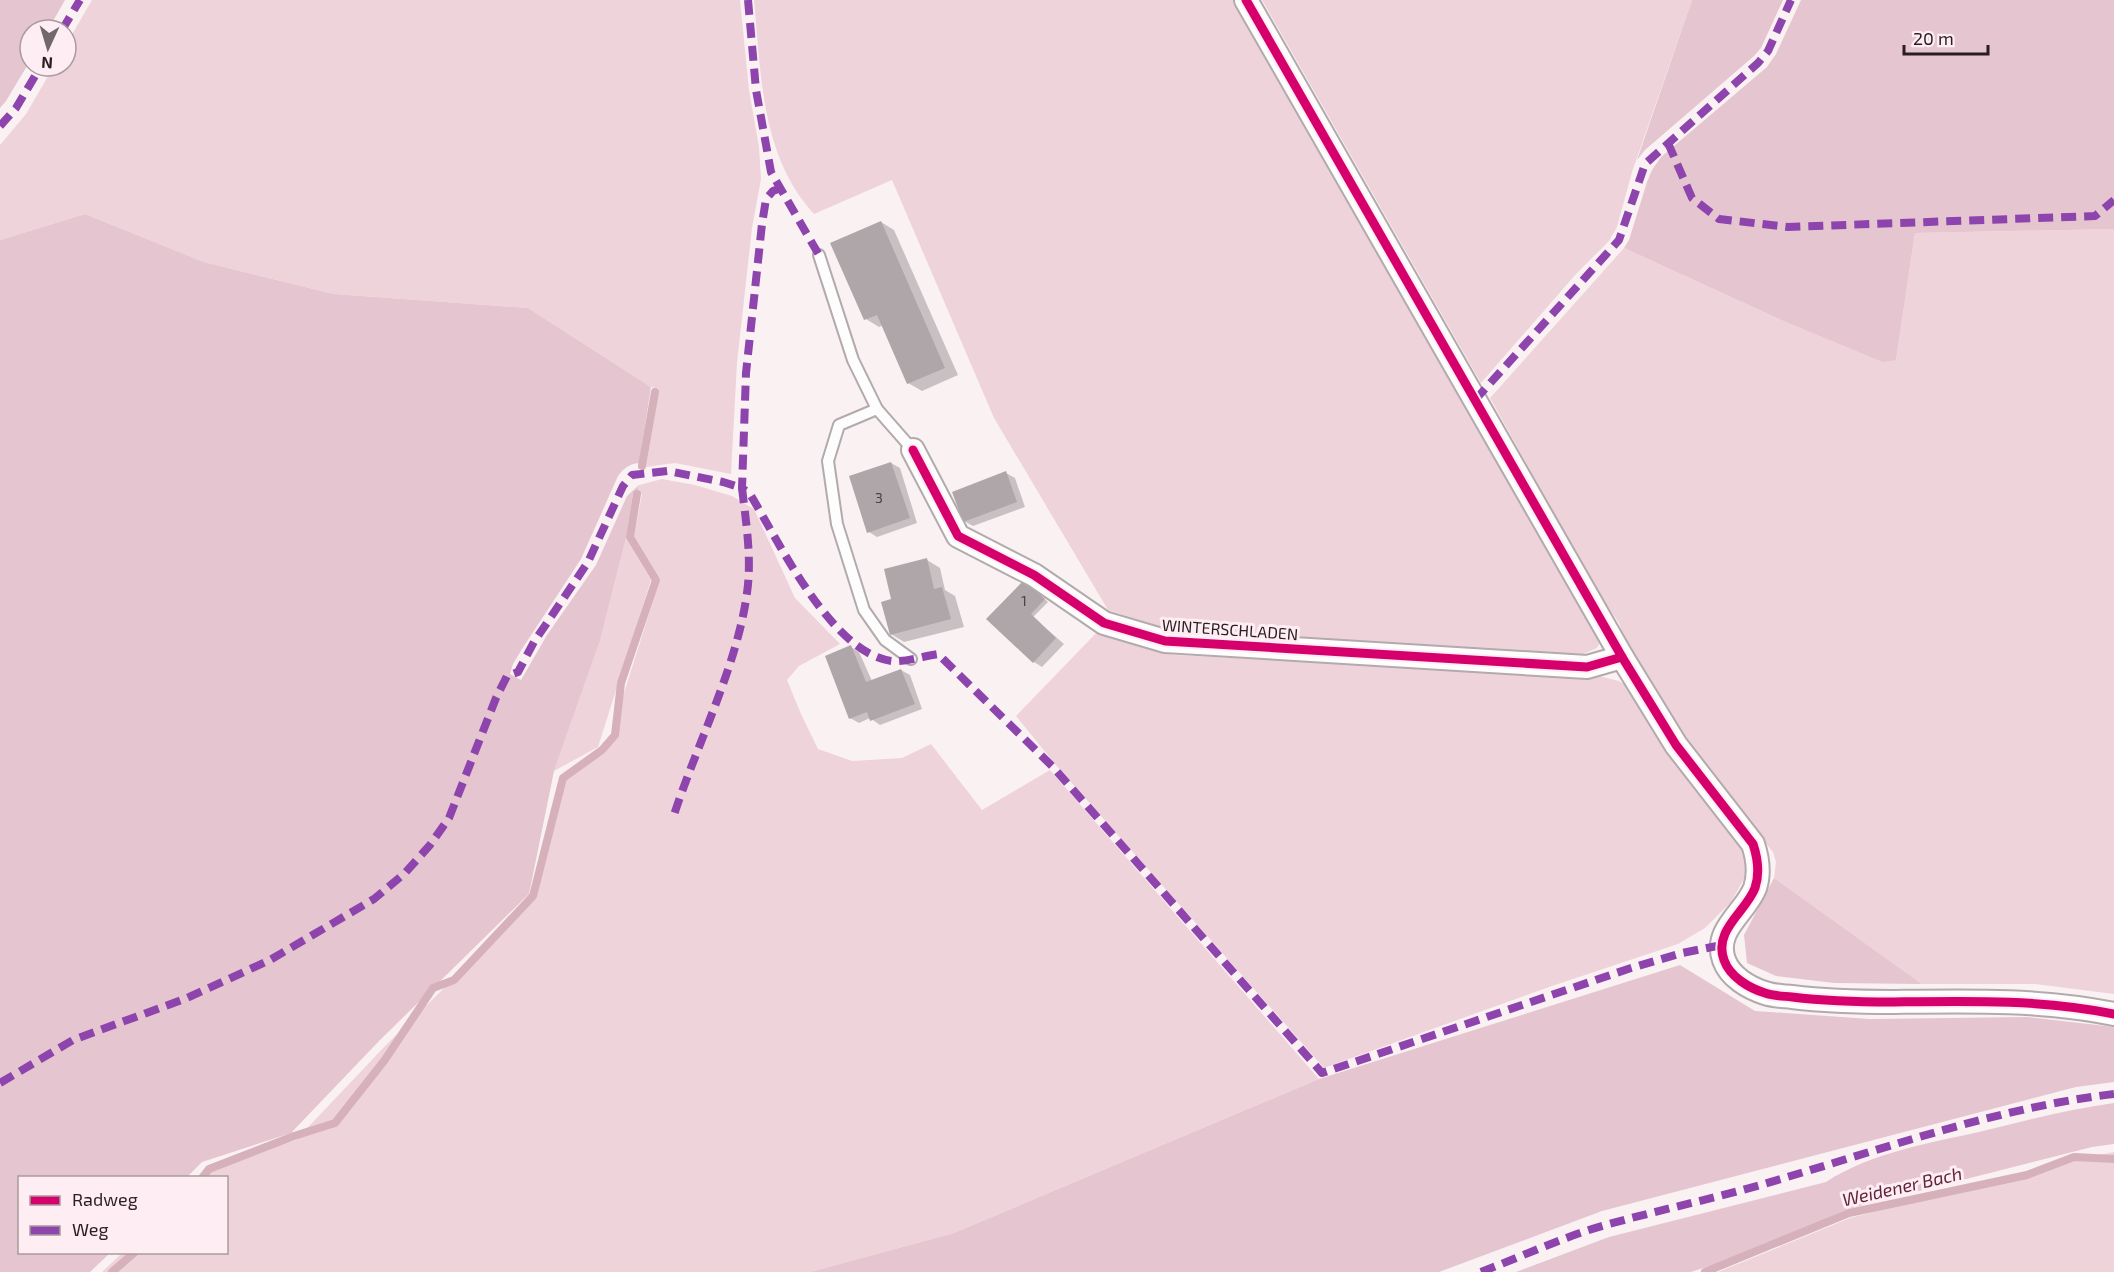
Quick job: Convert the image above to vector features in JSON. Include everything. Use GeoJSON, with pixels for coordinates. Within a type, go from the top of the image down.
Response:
{"type":"FeatureCollection","features":[{"type":"Feature","properties":{"kind":"street"},"geometry":{"type":"LineString","coordinates":[[1246,0],[1622,657],[1676,746],[1753,844],[1758,857],[1754,890],[1728,926],[1722,945],[1722,957],[1726,967],[1738,979],[1767,994],[1816,1000],[2039,1003],[2114,1014]]}},
{"type":"Feature","properties":{"kind":"street","name":"WINTERSCHLADEN"},"geometry":{"type":"LineString","coordinates":[[914,450],[958,536],[1034,575],[1104,623],[1165,641],[1587,667],[1622,657]]}},
{"type":"Feature","properties":{"kind":"lane"},"geometry":{"type":"LineString","coordinates":[[819,255],[853,360],[877,409],[914,450]]}},
{"type":"Feature","properties":{"kind":"lane"},"geometry":{"type":"LineString","coordinates":[[877,409],[838,425],[828,460],[837,524],[864,610],[885,640],[911,659]]}},
{"type":"Feature","properties":{"kind":"shaded area"},"geometry":{"type":"Polygon","coordinates":[[[0,0],[65,0],[55,18],[18,18],[20,78],[0,108],[0,0]]]}},
{"type":"Feature","properties":{"kind":"shaded area"},"geometry":{"type":"Polygon","coordinates":[[[92,0],[740,0],[761,179],[752,228],[737,363],[731,474],[675,463],[646,467],[659,389],[651,387],[528,308],[334,294],[202,262],[85,214],[0,240],[0,145],[26,114],[47,78],[78,78],[78,24],[92,0]]]}},
{"type":"Feature","properties":{"kind":"shaded area"},"geometry":{"type":"Polygon","coordinates":[[[754,0],[1233,0],[1597,627],[1601,640],[1597,648],[1574,658],[1178,632],[1108,610],[994,418],[892,180],[814,214],[796,191],[783,167],[767,113],[754,0]]]}},
{"type":"Feature","properties":{"kind":"shaded area"},"geometry":{"type":"Polygon","coordinates":[[[1262,0],[1692,0],[1632,172],[1617,227],[1609,241],[1576,274],[1481,383],[1262,0]]]}},
{"type":"Feature","properties":{"kind":"shaded area"},"geometry":{"type":"Polygon","coordinates":[[[1692,0],[1783,0],[1761,48],[1754,56],[1645,150],[1637,160],[1692,0]]]}},
{"type":"Feature","properties":{"kind":"shaded area"},"geometry":{"type":"Polygon","coordinates":[[[1801,0],[2114,0],[2114,229],[1915,233],[1896,360],[1883,362],[1779,319],[1624,248],[1629,240],[1647,182],[1661,157],[1767,67],[1776,54],[1801,0]]]}},
{"type":"Feature","properties":{"kind":"shaded area"},"geometry":{"type":"Polygon","coordinates":[[[85,214],[203,262],[334,294],[528,308],[651,387],[639,463],[627,467],[618,476],[581,559],[522,649],[510,674],[521,680],[547,635],[596,565],[627,496],[639,485],[637,494],[633,493],[626,538],[600,641],[554,771],[529,894],[379,1041],[291,1133],[202,1162],[188,1176],[18,1176],[18,1254],[109,1254],[90,1272],[0,1272],[0,240],[85,214]]]}},
{"type":"Feature","properties":{"kind":"shaded area"},"geometry":{"type":"Polygon","coordinates":[[[2114,229],[2114,994],[2035,984],[1922,984],[1774,878],[1776,862],[1773,852],[1681,741],[1627,645],[1619,623],[1599,594],[1490,398],[1624,248],[1779,319],[1896,360],[1915,233],[2114,229]]]}},
{"type":"Feature","properties":{"kind":"shaded area"},"geometry":{"type":"Polygon","coordinates":[[[662,479],[695,485],[732,496],[754,509],[795,598],[840,644],[799,666],[787,680],[818,749],[852,761],[902,758],[931,744],[982,810],[1050,770],[1319,1079],[954,1233],[810,1272],[102,1272],[121,1254],[228,1254],[228,1176],[200,1176],[207,1170],[296,1140],[385,1046],[536,898],[561,777],[605,753],[660,579],[634,536],[642,494],[637,494],[639,485],[662,479]]]}},
{"type":"Feature","properties":{"kind":"shaded area"},"geometry":{"type":"Polygon","coordinates":[[[626,538],[651,580],[598,747],[554,771],[600,641],[626,538]]]}},
{"type":"Feature","properties":{"kind":"shaded area"},"geometry":{"type":"Polygon","coordinates":[[[1100,629],[1174,655],[1599,676],[1619,681],[1627,686],[1744,849],[1746,875],[1731,902],[1705,928],[1678,944],[1549,987],[1324,1068],[1055,764],[1016,716],[1100,629]]]}},
{"type":"Feature","properties":{"kind":"shaded area"},"geometry":{"type":"Polygon","coordinates":[[[1774,878],[1922,984],[1834,983],[1776,976],[1747,963],[1744,935],[1774,878]]]}},
{"type":"Feature","properties":{"kind":"shaded area"},"geometry":{"type":"Polygon","coordinates":[[[1680,965],[1755,1011],[1870,1019],[2027,1017],[2114,1027],[2114,1082],[2076,1087],[1602,1211],[1439,1272],[810,1272],[954,1233],[1319,1079],[1680,965]]]}},
{"type":"Feature","properties":{"kind":"shaded area"},"geometry":{"type":"Polygon","coordinates":[[[2114,1103],[2114,1144],[2092,1147],[1848,1209],[1719,1263],[1691,1272],[1516,1272],[1609,1237],[1826,1182],[1863,1163],[1902,1150],[2048,1115],[2114,1103]]]}},
{"type":"Feature","properties":{"kind":"shaded area"},"geometry":{"type":"Polygon","coordinates":[[[2114,1152],[2114,1272],[1718,1272],[1850,1218],[2114,1152]]]}},
{"type":"Feature","properties":{"kind":"building"},"geometry":{"type":"Polygon","coordinates":[[[881,221],[945,368],[907,384],[877,315],[864,320],[830,243],[881,221]]]}},
{"type":"Feature","properties":{"kind":"building"},"geometry":{"type":"Polygon","coordinates":[[[891,462],[910,518],[867,533],[849,476],[891,462]]]}},
{"type":"Feature","properties":{"kind":"building"},"geometry":{"type":"Polygon","coordinates":[[[1006,471],[1017,502],[963,522],[952,492],[1006,471]]]}},
{"type":"Feature","properties":{"kind":"building"},"geometry":{"type":"Polygon","coordinates":[[[927,558],[934,589],[942,587],[951,619],[890,635],[881,602],[891,599],[884,569],[927,558]]]}},
{"type":"Feature","properties":{"kind":"building"},"geometry":{"type":"Polygon","coordinates":[[[1024,580],[1045,599],[1031,614],[1056,638],[1033,663],[986,619],[1024,580]]]}},
{"type":"Feature","properties":{"kind":"building"},"geometry":{"type":"Polygon","coordinates":[[[851,645],[866,682],[901,669],[915,704],[870,721],[867,712],[849,719],[825,656],[851,645]]]}},
{"type":"Feature","properties":{"kind":"waterway"},"geometry":{"type":"LineString","coordinates":[[642,466],[655,392]]}},
{"type":"Feature","properties":{"kind":"waterway"},"geometry":{"type":"LineString","coordinates":[[204,1176],[209,1169],[294,1136],[335,1123],[384,1061],[433,988],[454,980],[533,896],[563,778],[602,750],[615,735],[621,683],[656,580],[630,537],[637,494]]}},
{"type":"Feature","properties":{"kind":"waterway","name":"Weidener Bach"},"geometry":{"type":"LineString","coordinates":[[1705,1272],[1849,1213],[2027,1175],[2074,1157],[2114,1159]]}},
{"type":"Feature","properties":{"kind":"waterway"},"geometry":{"type":"LineString","coordinates":[[112,1272],[133,1254]]}},
{"type":"Feature","properties":{"kind":"marked path"},"geometry":{"type":"LineString","coordinates":[[69,18],[80,0]]}},
{"type":"Feature","properties":{"kind":"marked path"},"geometry":{"type":"LineString","coordinates":[[748,0],[756,90],[771,172],[819,255]]}},
{"type":"Feature","properties":{"kind":"marked path"},"geometry":{"type":"LineString","coordinates":[[1475,400],[1619,240],[1645,164],[1758,63],[1768,51],[1791,0]]}},
{"type":"Feature","properties":{"kind":"marked path"},"geometry":{"type":"LineString","coordinates":[[0,126],[16,108],[34,78]]}},
{"type":"Feature","properties":{"kind":"marked path"},"geometry":{"type":"LineString","coordinates":[[1668,143],[1692,198],[1719,219],[1788,227],[2095,216],[2114,200]]}},
{"type":"Feature","properties":{"kind":"marked path"},"geometry":{"type":"LineString","coordinates":[[781,188],[773,191],[766,199],[762,224],[746,373],[742,488],[750,494],[792,566],[828,618],[849,639],[870,654],[892,661],[938,654],[1053,767],[1322,1073],[1631,968],[1682,953],[1722,945]]}},
{"type":"Feature","properties":{"kind":"marked path"},"geometry":{"type":"LineString","coordinates":[[0,1083],[73,1040],[187,998],[270,960],[374,899],[405,873],[430,845],[449,818],[496,698],[507,676],[518,672],[534,642],[588,562],[623,486],[632,475],[668,471],[742,488],[749,567],[742,621],[734,649],[673,818]]}},
{"type":"Feature","properties":{"kind":"marked path"},"geometry":{"type":"LineString","coordinates":[[1481,1272],[1560,1240],[1609,1224],[1762,1184],[1989,1118],[2030,1108],[2114,1094]]}},
{"type":"Feature","properties":{"kind":"cycle path"},"geometry":{"type":"LineString","coordinates":[[1246,0],[1622,657],[1676,745],[1753,844],[1758,866],[1755,888],[1723,939],[1724,960],[1731,972],[1753,988],[1778,996],[1854,1001],[2031,1003],[2114,1014]]}},
{"type":"Feature","properties":{"kind":"cycle path"},"geometry":{"type":"LineString","coordinates":[[913,450],[958,536],[1034,575],[1104,623],[1165,641],[1587,667],[1622,657]]}}]}
